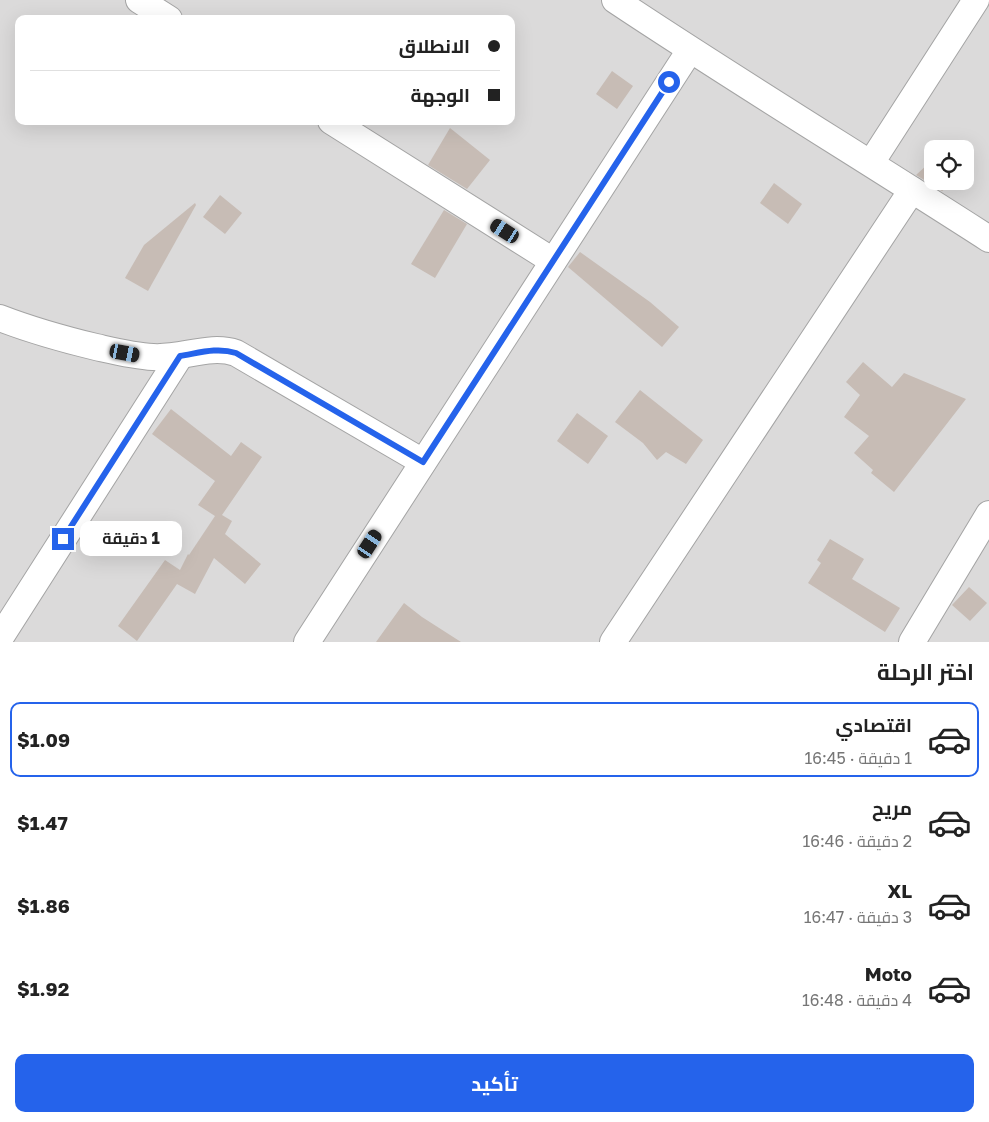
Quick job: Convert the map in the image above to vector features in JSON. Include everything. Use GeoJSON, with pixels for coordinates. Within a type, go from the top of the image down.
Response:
{"type":"FeatureCollection","features":[{"type":"Feature","properties":{"kind":"street"},"geometry":{"type":"LineString","coordinates":[[139,0],[163,15]]}},
{"type":"Feature","properties":{"kind":"street"},"geometry":{"type":"LineString","coordinates":[[615,0],[690,50],[871,163],[989,240]]}},
{"type":"Feature","properties":{"kind":"street"},"geometry":{"type":"LineString","coordinates":[[871,163],[976,0]]}},
{"type":"Feature","properties":{"kind":"street"},"geometry":{"type":"LineString","coordinates":[[306,642],[690,50]]}},
{"type":"Feature","properties":{"kind":"street"},"geometry":{"type":"LineString","coordinates":[[337,125],[553,262]]}},
{"type":"Feature","properties":{"kind":"street"},"geometry":{"type":"LineString","coordinates":[[613,642],[912,190]]}},
{"type":"Feature","properties":{"kind":"street"},"geometry":{"type":"LineString","coordinates":[[0,318],[25,327],[110,350],[153,358],[180,356],[212,350],[236,353],[423,462]]}},
{"type":"Feature","properties":{"kind":"street"},"geometry":{"type":"LineString","coordinates":[[0,638],[180,356]]}},
{"type":"Feature","properties":{"kind":"street"},"geometry":{"type":"LineString","coordinates":[[912,642],[987,523]]}},
{"type":"Feature","properties":{"kind":"shaded area"},"geometry":{"type":"Polygon","coordinates":[[[0,0],[989,0],[989,642],[0,642],[0,0]]]}},
{"type":"Feature","properties":{"kind":"building"},"geometry":{"type":"Polygon","coordinates":[[[612,71],[633,86],[617,109],[596,94],[612,71]]]}},
{"type":"Feature","properties":{"kind":"building"},"geometry":{"type":"Polygon","coordinates":[[[450,128],[490,160],[467,189],[428,165],[450,128]]]}},
{"type":"Feature","properties":{"kind":"building"},"geometry":{"type":"Polygon","coordinates":[[[924,168],[924,180],[916,175],[924,168]]]}},
{"type":"Feature","properties":{"kind":"building"},"geometry":{"type":"Polygon","coordinates":[[[774,183],[802,204],[788,224],[760,203],[774,183]]]}},
{"type":"Feature","properties":{"kind":"building"},"geometry":{"type":"Polygon","coordinates":[[[220,195],[242,213],[225,234],[203,217],[220,195]]]}},
{"type":"Feature","properties":{"kind":"building"},"geometry":{"type":"Polygon","coordinates":[[[195,203],[196,205],[148,291],[125,278],[144,245],[195,203]]]}},
{"type":"Feature","properties":{"kind":"building"},"geometry":{"type":"Polygon","coordinates":[[[444,210],[467,224],[435,278],[411,264],[444,210]]]}},
{"type":"Feature","properties":{"kind":"building"},"geometry":{"type":"Polygon","coordinates":[[[580,252],[650,302],[679,327],[662,347],[568,267],[580,252]]]}},
{"type":"Feature","properties":{"kind":"building"},"geometry":{"type":"Polygon","coordinates":[[[863,362],[892,387],[904,373],[966,399],[894,492],[871,473],[873,470],[854,453],[869,436],[844,417],[860,395],[846,382],[863,362]]]}},
{"type":"Feature","properties":{"kind":"building"},"geometry":{"type":"Polygon","coordinates":[[[640,390],[703,440],[686,464],[666,452],[657,460],[643,443],[615,422],[640,390]]]}},
{"type":"Feature","properties":{"kind":"building"},"geometry":{"type":"Polygon","coordinates":[[[171,409],[231,456],[241,442],[262,457],[222,515],[232,521],[225,534],[261,564],[245,584],[214,558],[195,594],[177,584],[137,641],[118,626],[165,560],[180,570],[188,554],[215,516],[198,505],[215,481],[152,434],[171,409]]]}},
{"type":"Feature","properties":{"kind":"building"},"geometry":{"type":"Polygon","coordinates":[[[577,413],[608,436],[588,464],[557,441],[577,413]]]}},
{"type":"Feature","properties":{"kind":"building"},"geometry":{"type":"Polygon","coordinates":[[[830,539],[864,559],[852,579],[900,608],[885,632],[808,583],[821,563],[817,560],[830,539]]]}},
{"type":"Feature","properties":{"kind":"building"},"geometry":{"type":"Polygon","coordinates":[[[969,587],[987,603],[970,621],[952,605],[969,587]]]}},
{"type":"Feature","properties":{"kind":"building"},"geometry":{"type":"Polygon","coordinates":[[[404,603],[422,617],[461,642],[376,642],[404,603]]]}},
{"type":"Feature","properties":{"kind":"route"},"geometry":{"type":"LineString","coordinates":[[63,539],[180,356],[212,350],[236,353],[258,364],[423,462],[669,82]]}}]}
